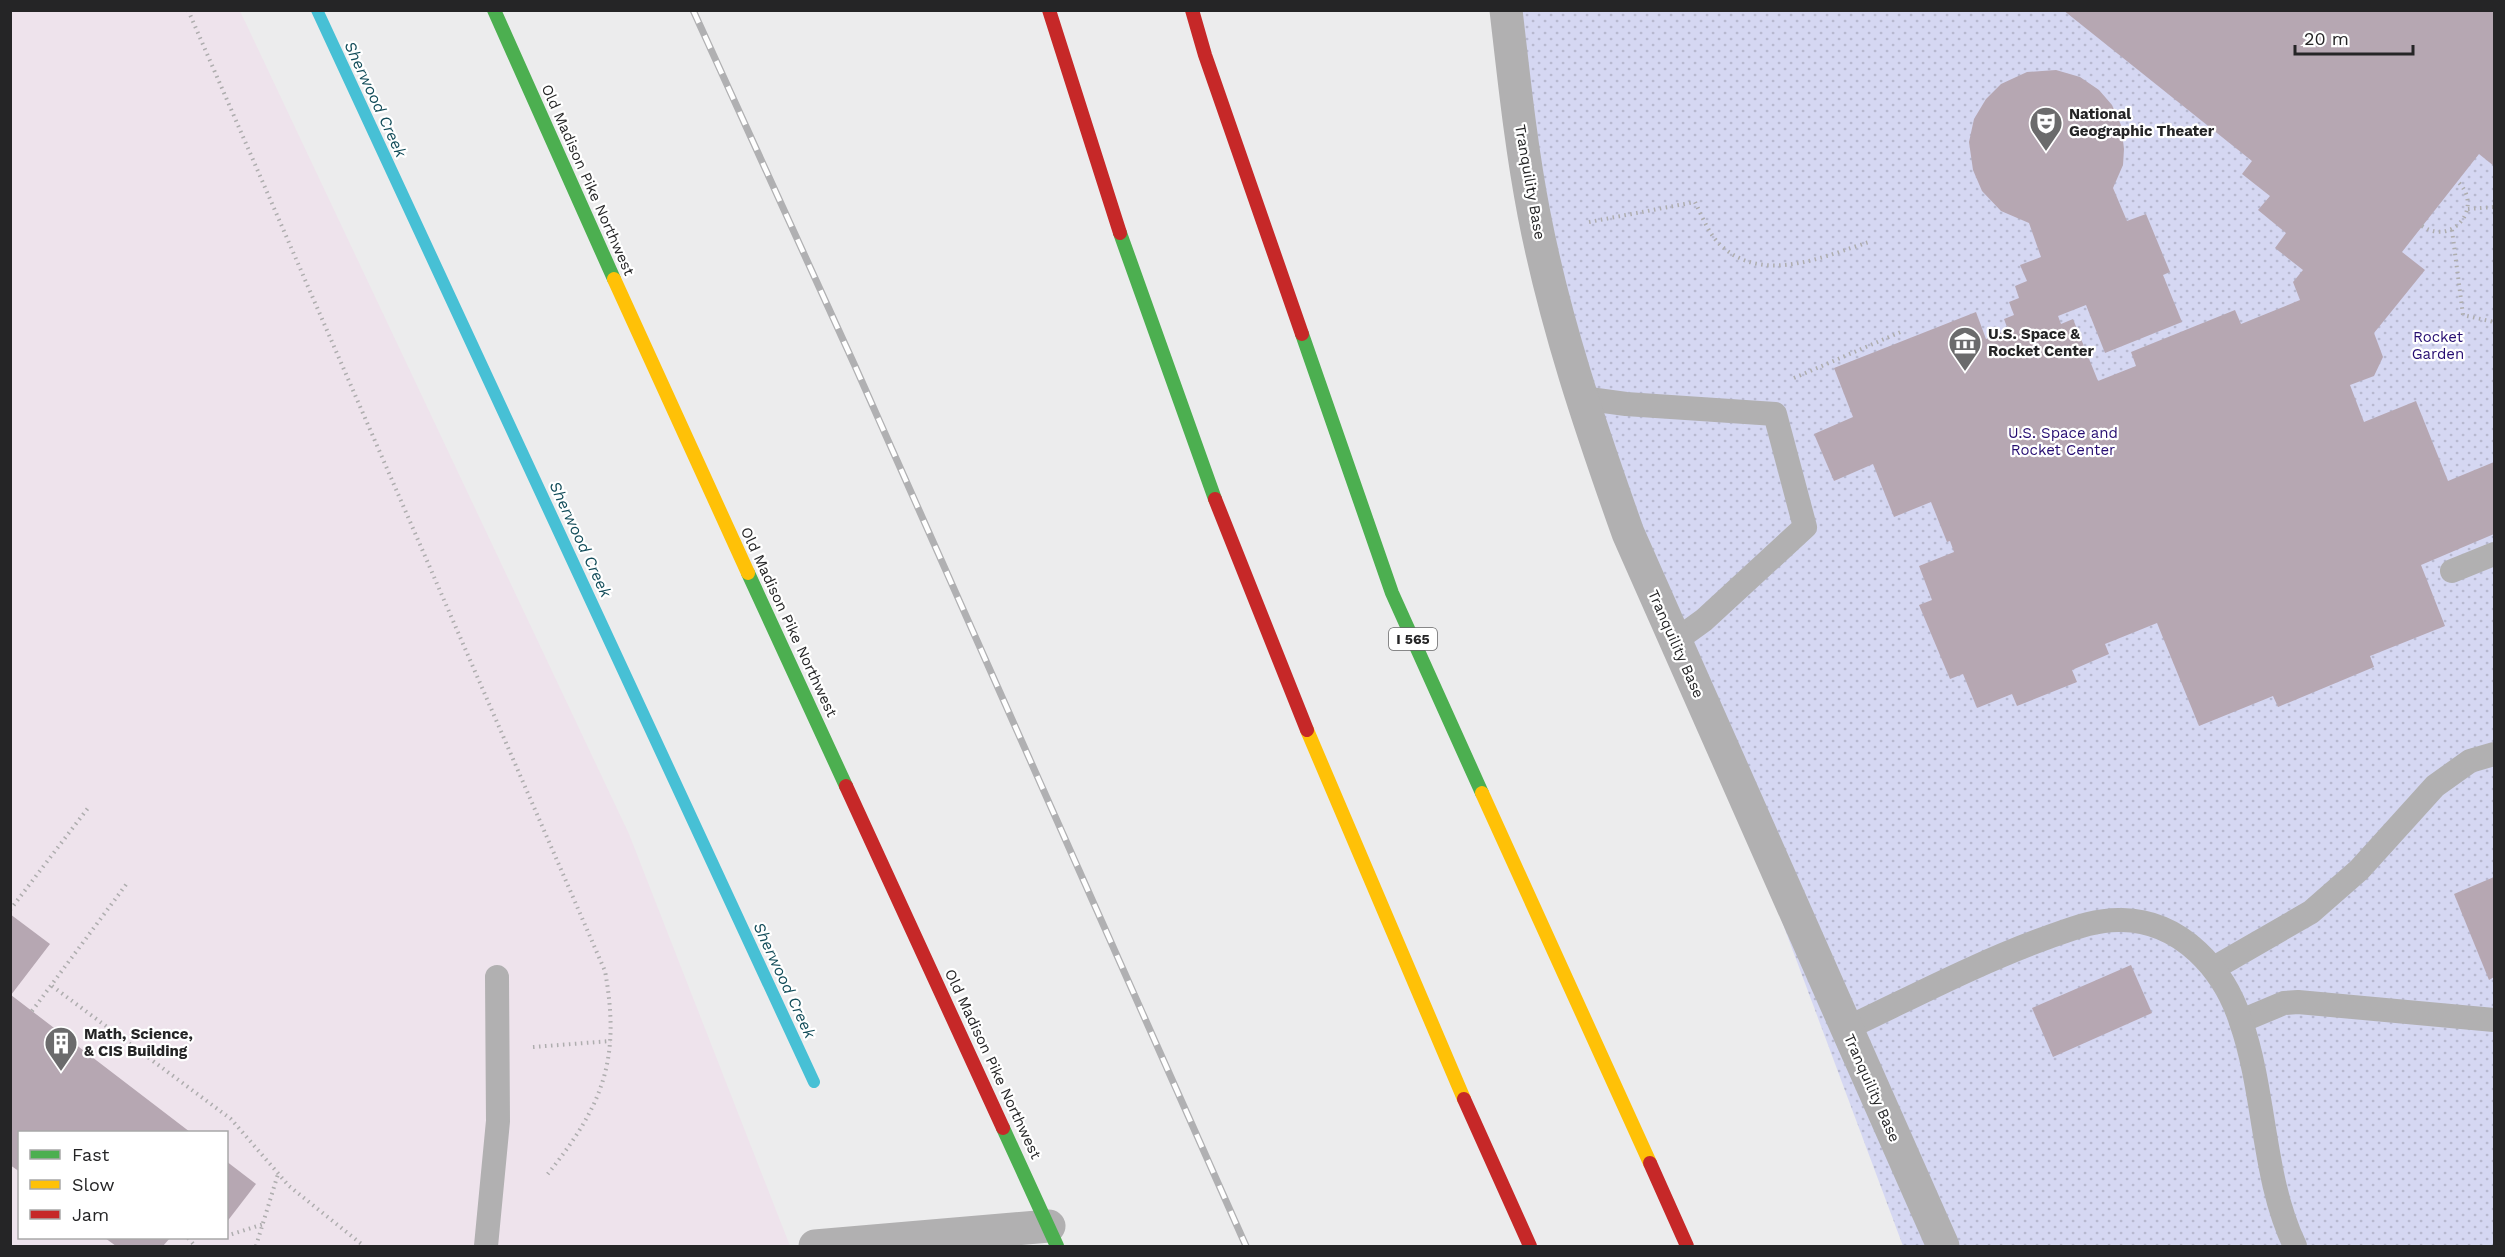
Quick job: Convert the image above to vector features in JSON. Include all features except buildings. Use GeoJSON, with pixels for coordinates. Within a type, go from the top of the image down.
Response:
{"type":"FeatureCollection","features":[{"type":"Feature","properties":{"kind":"main road","name":"Old Madison Pike Northwest"},"geometry":{"type":"LineString","coordinates":[[494,10],[656,373],[1053,1236]]}},
{"type":"Feature","properties":{"kind":"main road"},"geometry":{"type":"LineString","coordinates":[[1049,10],[1078,108],[1172,386],[1267,636],[1356,854],[1530,1246]]}},
{"type":"Feature","properties":{"kind":"main road","name":"I 565"},"geometry":{"type":"LineString","coordinates":[[1192,10],[1204,55],[1392,593],[1687,1246]]}},
{"type":"Feature","properties":{"kind":"street","name":"Tranquility Base"},"geometry":{"type":"LineString","coordinates":[[1506,10],[1520,132],[1534,215],[1557,312],[1582,398],[1628,533],[1845,1029],[1943,1246]]}},
{"type":"Feature","properties":{"kind":"street"},"geometry":{"type":"LineString","coordinates":[[815,1246],[1053,1236]]}},
{"type":"Feature","properties":{"kind":"lane"},"geometry":{"type":"LineString","coordinates":[[1582,398],[1626,404],[1775,414],[1804,527],[1704,620],[1675,641]]}},
{"type":"Feature","properties":{"kind":"lane"},"geometry":{"type":"LineString","coordinates":[[2452,571],[2494,554]]}},
{"type":"Feature","properties":{"kind":"lane"},"geometry":{"type":"LineString","coordinates":[[2214,968],[2311,912],[2359,870],[2434,786],[2470,761],[2494,754]]}},
{"type":"Feature","properties":{"kind":"lane"},"geometry":{"type":"LineString","coordinates":[[1845,1029],[2003,954],[2083,925],[2104,920],[2140,921],[2179,936],[2214,968],[2241,1021],[2278,1192],[2295,1246]]}},
{"type":"Feature","properties":{"kind":"lane"},"geometry":{"type":"LineString","coordinates":[[486,1246],[498,1121],[497,977]]}},
{"type":"Feature","properties":{"kind":"lane"},"geometry":{"type":"LineString","coordinates":[[2241,1021],[2284,1003],[2298,1002],[2494,1020]]}},
{"type":"Feature","properties":{"kind":"path"},"geometry":{"type":"LineString","coordinates":[[188,10],[605,970],[612,1007],[608,1070],[597,1101],[547,1175]]}},
{"type":"Feature","properties":{"kind":"path"},"geometry":{"type":"LineString","coordinates":[[2422,226],[2433,232],[2452,230],[2464,219],[2468,208],[2465,189],[2457,181]]}},
{"type":"Feature","properties":{"kind":"path"},"geometry":{"type":"LineString","coordinates":[[1589,222],[1695,202],[1709,231],[1725,249],[1746,260],[1768,266],[1815,260],[1869,242]]}},
{"type":"Feature","properties":{"kind":"path"},"geometry":{"type":"LineString","coordinates":[[2468,208],[2494,207]]}},
{"type":"Feature","properties":{"kind":"path"},"geometry":{"type":"LineString","coordinates":[[2452,230],[2463,315],[2494,322]]}},
{"type":"Feature","properties":{"kind":"path"},"geometry":{"type":"LineString","coordinates":[[1794,378],[1903,332]]}},
{"type":"Feature","properties":{"kind":"path"},"geometry":{"type":"LineString","coordinates":[[10,910],[88,808]]}},
{"type":"Feature","properties":{"kind":"path"},"geometry":{"type":"LineString","coordinates":[[32,1011],[128,882]]}},
{"type":"Feature","properties":{"kind":"path"},"geometry":{"type":"LineString","coordinates":[[52,986],[231,1119],[289,1186],[364,1246]]}},
{"type":"Feature","properties":{"kind":"path"},"geometry":{"type":"LineString","coordinates":[[533,1047],[611,1041]]}},
{"type":"Feature","properties":{"kind":"path"},"geometry":{"type":"LineString","coordinates":[[256,1246],[278,1174]]}},
{"type":"Feature","properties":{"kind":"path"},"geometry":{"type":"LineString","coordinates":[[228,1235],[264,1224]]}},
{"type":"Feature","properties":{"kind":"shaded area"},"geometry":{"type":"Polygon","coordinates":[[[10,11],[240,11],[629,834],[790,1246],[11,1246],[10,11]]]}},
{"type":"Feature","properties":{"kind":"green space","name":"U.S. Space and Rocket Center"},"geometry":{"type":"Polygon","coordinates":[[[1518,11],[2494,11],[2494,1246],[1903,1246],[1567,345],[1518,11]]]}},
{"type":"Feature","properties":{"kind":"waterway","name":"Sherwood Creek"},"geometry":{"type":"LineString","coordinates":[[317,10],[814,1082]]}},
{"type":"Feature","properties":{"kind":"railway"},"geometry":{"type":"LineString","coordinates":[[693,10],[855,366],[1246,1246]]}},
{"type":"Feature","properties":{"kind":"traffic: fast"},"geometry":{"type":"LineString","coordinates":[[494,10],[614,279]]}},
{"type":"Feature","properties":{"kind":"traffic: fast"},"geometry":{"type":"LineString","coordinates":[[1120,233],[1215,499]]}},
{"type":"Feature","properties":{"kind":"traffic: fast"},"geometry":{"type":"LineString","coordinates":[[1302,334],[1392,593],[1482,793]]}},
{"type":"Feature","properties":{"kind":"traffic: fast"},"geometry":{"type":"LineString","coordinates":[[748,573],[846,786]]}},
{"type":"Feature","properties":{"kind":"traffic: fast"},"geometry":{"type":"LineString","coordinates":[[1003,1128],[1057,1246]]}},
{"type":"Feature","properties":{"kind":"traffic: slow"},"geometry":{"type":"LineString","coordinates":[[614,279],[748,573]]}},
{"type":"Feature","properties":{"kind":"traffic: slow"},"geometry":{"type":"LineString","coordinates":[[1307,730],[1464,1099]]}},
{"type":"Feature","properties":{"kind":"traffic: slow"},"geometry":{"type":"LineString","coordinates":[[1482,793],[1650,1163]]}},
{"type":"Feature","properties":{"kind":"traffic: jam"},"geometry":{"type":"LineString","coordinates":[[1049,10],[1120,233]]}},
{"type":"Feature","properties":{"kind":"traffic: jam"},"geometry":{"type":"LineString","coordinates":[[1192,10],[1205,55],[1302,334]]}},
{"type":"Feature","properties":{"kind":"traffic: jam"},"geometry":{"type":"LineString","coordinates":[[1215,499],[1307,730]]}},
{"type":"Feature","properties":{"kind":"traffic: jam"},"geometry":{"type":"LineString","coordinates":[[846,786],[1003,1128]]}},
{"type":"Feature","properties":{"kind":"traffic: jam"},"geometry":{"type":"LineString","coordinates":[[1464,1099],[1530,1246]]}},
{"type":"Feature","properties":{"kind":"traffic: jam"},"geometry":{"type":"LineString","coordinates":[[1650,1163],[1687,1246]]}},
{"type":"Feature","properties":{"kind":"place","name":"National Geographic Theater"},"geometry":{"type":"Point","coordinates":[2046,152]}},
{"type":"Feature","properties":{"kind":"place","name":"U.S. Space & Rocket Center"},"geometry":{"type":"Point","coordinates":[1965,372]}},
{"type":"Feature","properties":{"kind":"place","name":"Math, Science, & CIS Building"},"geometry":{"type":"Point","coordinates":[61,1072]}},
{"type":"Feature","properties":{"kind":"park label","name":"Rocket Garden"},"geometry":{"type":"Point","coordinates":[2438,346]}}]}
